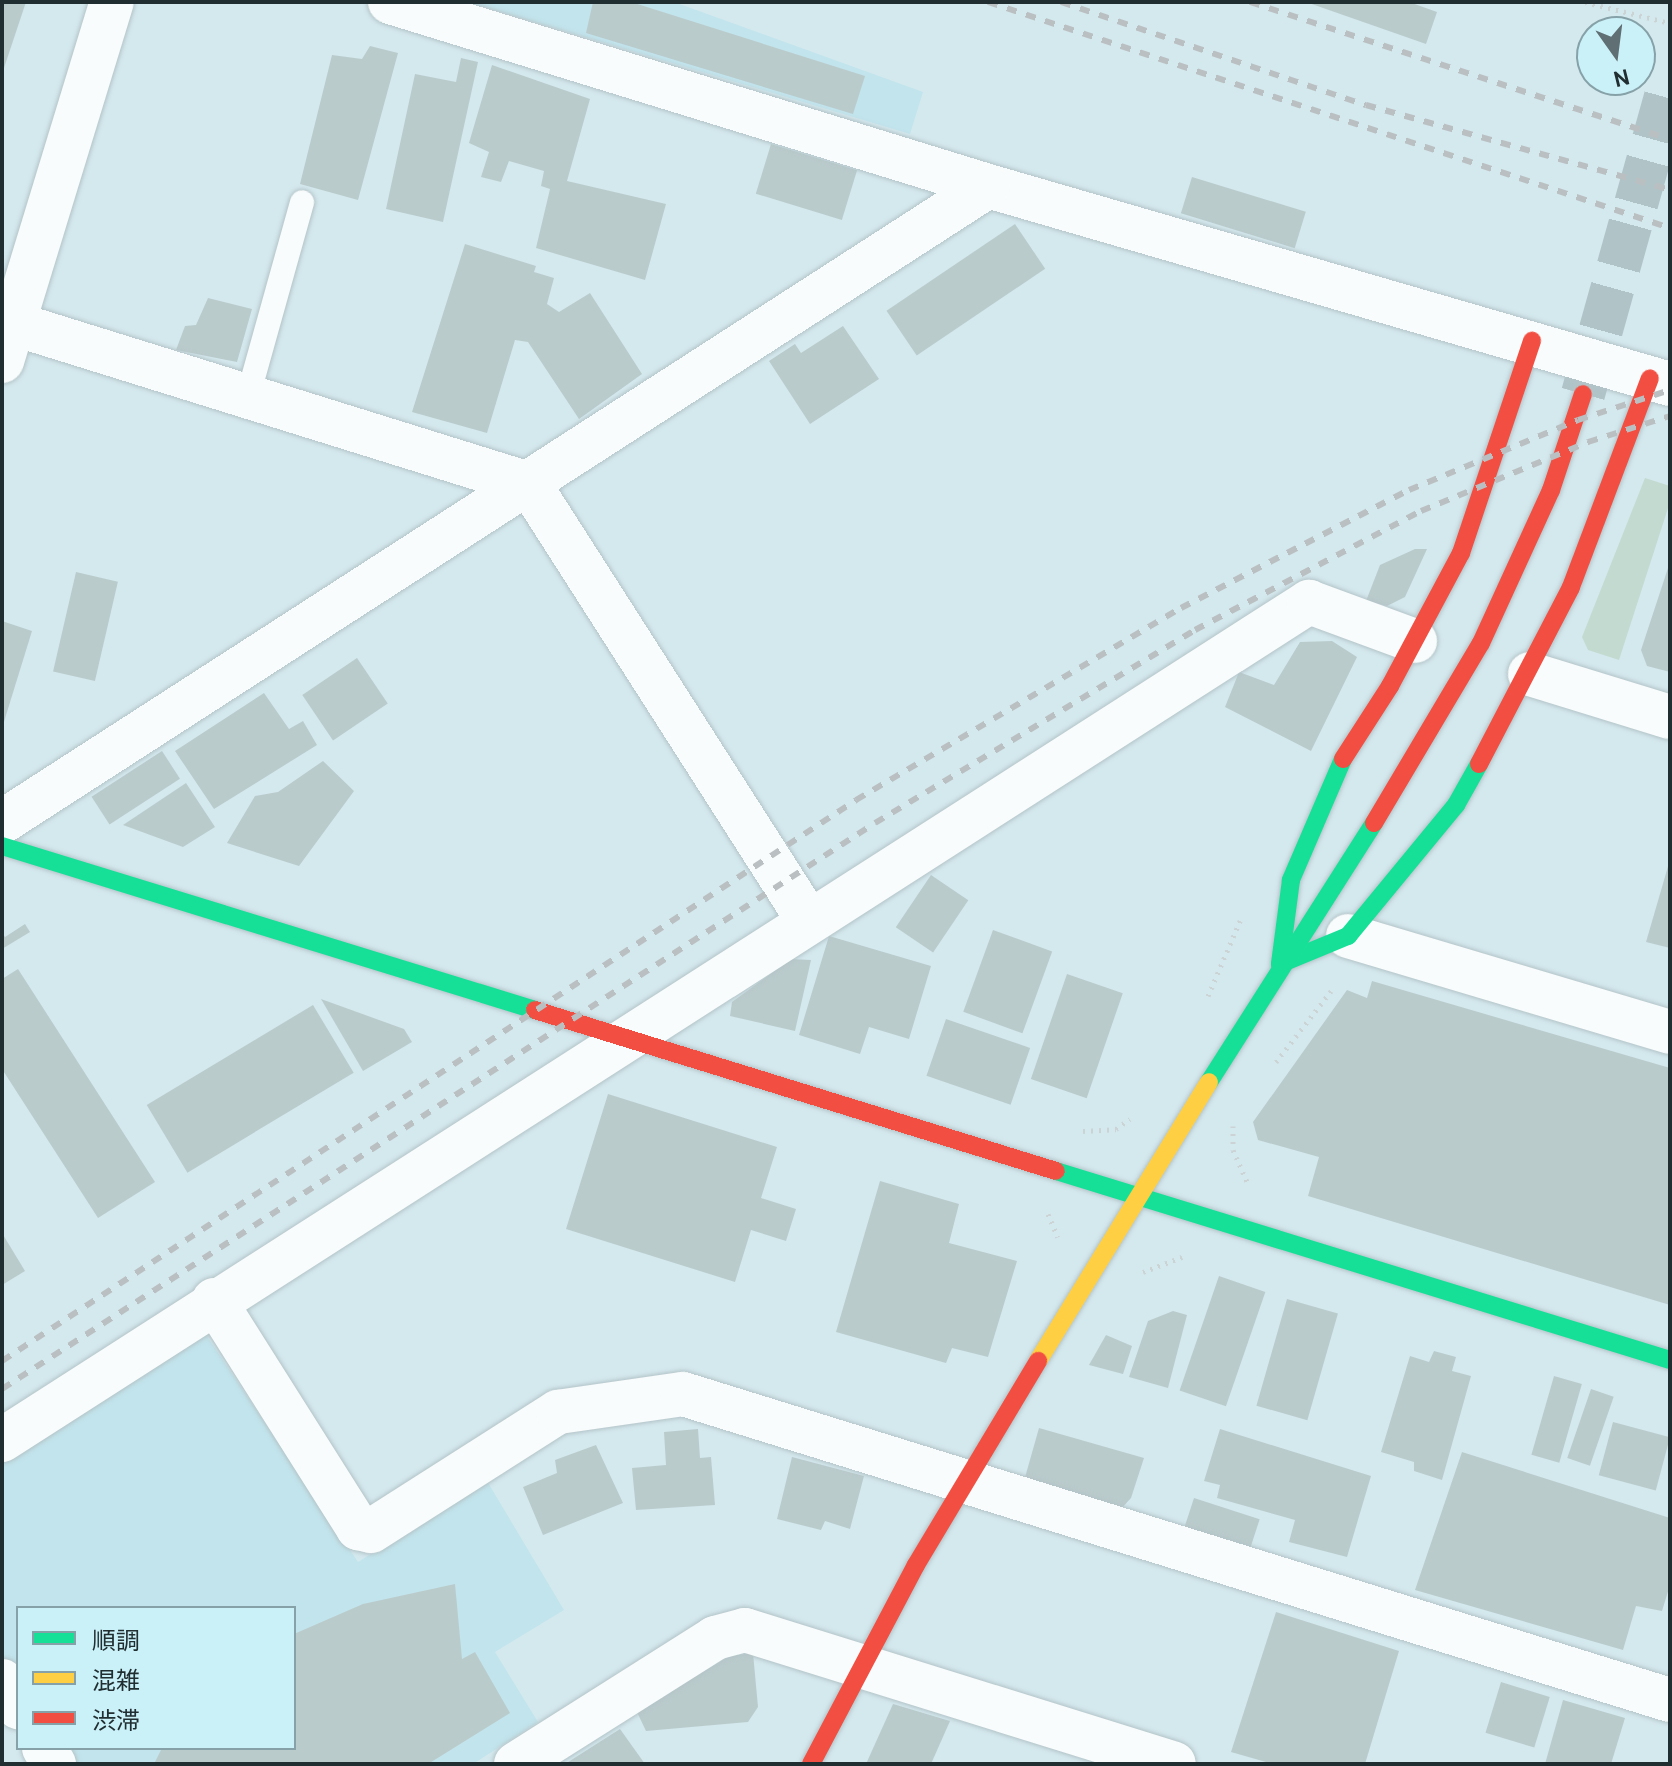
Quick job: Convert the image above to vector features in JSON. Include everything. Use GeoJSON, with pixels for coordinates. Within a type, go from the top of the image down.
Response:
{"type":"FeatureCollection","features":[{"type":"Feature","properties":{"kind":"street"},"geometry":{"type":"LineString","coordinates":[[112,2],[6,335],[248,396],[529,484],[808,920]]}},
{"type":"Feature","properties":{"kind":"street"},"geometry":{"type":"LineString","coordinates":[[390,2],[988,186],[1532,341],[1660,381],[1530,674],[1456,805],[1358,939]]}},
{"type":"Feature","properties":{"kind":"street"},"geometry":{"type":"LineString","coordinates":[[2,822],[988,186]]}},
{"type":"Feature","properties":{"kind":"street"},"geometry":{"type":"LineString","coordinates":[[1280,964],[1291,880],[1347,749],[1415,641],[1461,553],[1532,341]]}},
{"type":"Feature","properties":{"kind":"street"},"geometry":{"type":"LineString","coordinates":[[811,1764],[860,1667],[1137,1194],[1280,964],[1400,782],[1481,643],[1545,504],[1583,394]]}},
{"type":"Feature","properties":{"kind":"street"},"geometry":{"type":"LineString","coordinates":[[2,1440],[622,1038],[1309,602],[1415,641]]}},
{"type":"Feature","properties":{"kind":"street"},"geometry":{"type":"LineString","coordinates":[[1530,674],[1670,717]]}},
{"type":"Feature","properties":{"kind":"street"},"geometry":{"type":"LineString","coordinates":[[2,846],[1670,1360]]}},
{"type":"Feature","properties":{"kind":"street"},"geometry":{"type":"LineString","coordinates":[[1280,964],[1358,939],[1670,1032]]}},
{"type":"Feature","properties":{"kind":"street"},"geometry":{"type":"LineString","coordinates":[[214,1300],[358,1528],[371,1531],[558,1412],[683,1394],[965,1484],[1670,1700]]}},
{"type":"Feature","properties":{"kind":"street"},"geometry":{"type":"LineString","coordinates":[[516,1764],[729,1631],[745,1630],[1174,1764]]}},
{"type":"Feature","properties":{"kind":"street"},"geometry":{"type":"LineString","coordinates":[[2,1681],[16,1704]]}},
{"type":"Feature","properties":{"kind":"lane"},"geometry":{"type":"LineString","coordinates":[[248,396],[302,202]]}},
{"type":"Feature","properties":{"kind":"path"},"geometry":{"type":"LineString","coordinates":[[1585,2],[1670,23]]}},
{"type":"Feature","properties":{"kind":"path"},"geometry":{"type":"LineString","coordinates":[[1204,1007],[1245,911]]}},
{"type":"Feature","properties":{"kind":"path"},"geometry":{"type":"LineString","coordinates":[[1272,1068],[1358,939]]}},
{"type":"Feature","properties":{"kind":"path"},"geometry":{"type":"LineString","coordinates":[[1075,1130],[1116,1129],[1139,1110]]}},
{"type":"Feature","properties":{"kind":"path"},"geometry":{"type":"LineString","coordinates":[[1233,1118],[1233,1150],[1251,1190]]}},
{"type":"Feature","properties":{"kind":"shaded area"},"geometry":{"type":"Polygon","coordinates":[[[468,2],[674,2],[923,92],[910,134],[468,2]]]}},
{"type":"Feature","properties":{"kind":"shaded area"},"geometry":{"type":"Polygon","coordinates":[[[204,1332],[358,1562],[487,1481],[564,1610],[495,1652],[538,1722],[473,1764],[75,1764],[66,1750],[296,1750],[296,1606],[16,1606],[16,1675],[2,1654],[2,1460],[204,1332]]]}},
{"type":"Feature","properties":{"kind":"green space"},"geometry":{"type":"Polygon","coordinates":[[[1645,478],[1670,486],[1670,502],[1619,660],[1588,650],[1582,637],[1645,478]]]}},
{"type":"Feature","properties":{"kind":"building"},"geometry":{"type":"Polygon","coordinates":[[[2,2],[26,2],[3,71],[2,71],[2,2]]]}},
{"type":"Feature","properties":{"kind":"building"},"geometry":{"type":"Polygon","coordinates":[[[593,2],[631,2],[865,76],[853,114],[586,33],[593,2]]]}},
{"type":"Feature","properties":{"kind":"building"},"geometry":{"type":"Polygon","coordinates":[[[1306,2],[1409,2],[1437,12],[1426,44],[1306,2]]]}},
{"type":"Feature","properties":{"kind":"building"},"geometry":{"type":"Polygon","coordinates":[[[370,46],[398,53],[358,200],[300,184],[332,55],[362,59],[370,46]]]}},
{"type":"Feature","properties":{"kind":"building"},"geometry":{"type":"Polygon","coordinates":[[[461,58],[478,62],[443,222],[386,209],[415,74],[456,82],[461,58]]]}},
{"type":"Feature","properties":{"kind":"building"},"geometry":{"type":"Polygon","coordinates":[[[492,65],[590,99],[567,181],[666,204],[645,280],[536,248],[550,189],[541,186],[544,171],[509,161],[501,182],[481,177],[489,152],[469,143],[492,65]]]}},
{"type":"Feature","properties":{"kind":"building"},"geometry":{"type":"Polygon","coordinates":[[[771,144],[857,170],[842,220],[756,194],[771,144]]]}},
{"type":"Feature","properties":{"kind":"building"},"geometry":{"type":"Polygon","coordinates":[[[1192,177],[1306,212],[1295,248],[1181,213],[1192,177]]]}},
{"type":"Feature","properties":{"kind":"building"},"geometry":{"type":"Polygon","coordinates":[[[1015,224],[1045,269],[917,355],[886,311],[1015,224]]]}},
{"type":"Feature","properties":{"kind":"building"},"geometry":{"type":"Polygon","coordinates":[[[465,244],[536,266],[534,272],[554,278],[547,304],[559,312],[590,293],[642,374],[579,419],[528,342],[515,340],[487,433],[412,412],[465,244]]]}},
{"type":"Feature","properties":{"kind":"building"},"geometry":{"type":"Polygon","coordinates":[[[208,298],[252,309],[237,362],[176,350],[185,326],[196,325],[208,298]]]}},
{"type":"Feature","properties":{"kind":"building"},"geometry":{"type":"Polygon","coordinates":[[[843,326],[879,379],[810,424],[769,361],[795,344],[801,353],[843,326]]]}},
{"type":"Feature","properties":{"kind":"building"},"geometry":{"type":"Polygon","coordinates":[[[1415,549],[1427,549],[1405,597],[1387,606],[1366,601],[1380,565],[1415,549]]]}},
{"type":"Feature","properties":{"kind":"building"},"geometry":{"type":"Polygon","coordinates":[[[1670,562],[1670,672],[1647,666],[1641,650],[1670,562]]]}},
{"type":"Feature","properties":{"kind":"building"},"geometry":{"type":"Polygon","coordinates":[[[76,572],[118,582],[95,681],[53,671],[76,572]]]}},
{"type":"Feature","properties":{"kind":"building"},"geometry":{"type":"Polygon","coordinates":[[[2,621],[32,631],[3,725],[2,725],[2,621]]]}},
{"type":"Feature","properties":{"kind":"building"},"geometry":{"type":"Polygon","coordinates":[[[1332,641],[1357,657],[1311,751],[1225,707],[1239,672],[1274,685],[1300,642],[1332,641]]]}},
{"type":"Feature","properties":{"kind":"building"},"geometry":{"type":"Polygon","coordinates":[[[357,658],[388,704],[333,741],[302,695],[357,658]]]}},
{"type":"Feature","properties":{"kind":"building"},"geometry":{"type":"Polygon","coordinates":[[[264,693],[289,729],[303,721],[317,745],[214,809],[175,751],[264,693]]]}},
{"type":"Feature","properties":{"kind":"building"},"geometry":{"type":"Polygon","coordinates":[[[162,751],[180,779],[110,824],[92,797],[162,751]]]}},
{"type":"Feature","properties":{"kind":"building"},"geometry":{"type":"Polygon","coordinates":[[[323,761],[354,791],[299,866],[227,843],[255,796],[278,792],[323,761]]]}},
{"type":"Feature","properties":{"kind":"building"},"geometry":{"type":"Polygon","coordinates":[[[186,783],[215,827],[183,847],[123,825],[186,783]]]}},
{"type":"Feature","properties":{"kind":"building"},"geometry":{"type":"Polygon","coordinates":[[[1670,863],[1670,948],[1646,942],[1670,863]]]}},
{"type":"Feature","properties":{"kind":"building"},"geometry":{"type":"Polygon","coordinates":[[[931,875],[968,900],[933,952],[896,927],[931,875]]]}},
{"type":"Feature","properties":{"kind":"building"},"geometry":{"type":"Polygon","coordinates":[[[25,924],[30,932],[2,949],[2,933],[5,937],[25,924]]]}},
{"type":"Feature","properties":{"kind":"building"},"geometry":{"type":"Polygon","coordinates":[[[993,930],[1052,952],[1022,1033],[963,1012],[993,930]]]}},
{"type":"Feature","properties":{"kind":"building"},"geometry":{"type":"Polygon","coordinates":[[[829,936],[931,966],[909,1039],[869,1027],[860,1054],[799,1035],[829,936]]]}},
{"type":"Feature","properties":{"kind":"building"},"geometry":{"type":"Polygon","coordinates":[[[791,959],[811,960],[795,1031],[730,1016],[732,1002],[791,959]]]}},
{"type":"Feature","properties":{"kind":"building"},"geometry":{"type":"Polygon","coordinates":[[[18,969],[155,1182],[98,1218],[2,1069],[2,979],[18,969]]]}},
{"type":"Feature","properties":{"kind":"building"},"geometry":{"type":"Polygon","coordinates":[[[1067,974],[1123,993],[1087,1098],[1031,1079],[1067,974]]]}},
{"type":"Feature","properties":{"kind":"building"},"geometry":{"type":"Polygon","coordinates":[[[1372,981],[1670,1068],[1670,1305],[1308,1196],[1319,1157],[1258,1140],[1253,1122],[1347,990],[1367,998],[1372,981]]]}},
{"type":"Feature","properties":{"kind":"building"},"geometry":{"type":"Polygon","coordinates":[[[321,999],[404,1029],[412,1042],[363,1071],[321,999]]]}},
{"type":"Feature","properties":{"kind":"building"},"geometry":{"type":"Polygon","coordinates":[[[313,1005],[354,1073],[187,1173],[147,1105],[313,1005]]]}},
{"type":"Feature","properties":{"kind":"building"},"geometry":{"type":"Polygon","coordinates":[[[946,1019],[1030,1048],[1011,1105],[926,1076],[946,1019]]]}},
{"type":"Feature","properties":{"kind":"building"},"geometry":{"type":"Polygon","coordinates":[[[608,1094],[777,1147],[761,1198],[796,1209],[786,1241],[751,1230],[735,1282],[566,1229],[608,1094]]]}},
{"type":"Feature","properties":{"kind":"building"},"geometry":{"type":"Polygon","coordinates":[[[880,1181],[959,1204],[949,1243],[1017,1261],[988,1357],[952,1348],[946,1363],[836,1332],[880,1181]]]}},
{"type":"Feature","properties":{"kind":"building"},"geometry":{"type":"Polygon","coordinates":[[[2,1233],[25,1271],[2,1285],[2,1233]]]}},
{"type":"Feature","properties":{"kind":"building"},"geometry":{"type":"Polygon","coordinates":[[[1219,1276],[1265,1292],[1226,1406],[1180,1390],[1219,1276]]]}},
{"type":"Feature","properties":{"kind":"building"},"geometry":{"type":"Polygon","coordinates":[[[1287,1299],[1338,1314],[1307,1420],[1256,1406],[1287,1299]]]}},
{"type":"Feature","properties":{"kind":"building"},"geometry":{"type":"Polygon","coordinates":[[[1173,1311],[1187,1315],[1168,1388],[1129,1377],[1148,1321],[1173,1311]]]}},
{"type":"Feature","properties":{"kind":"building"},"geometry":{"type":"Polygon","coordinates":[[[1106,1335],[1132,1346],[1123,1374],[1089,1365],[1106,1335]]]}},
{"type":"Feature","properties":{"kind":"building"},"geometry":{"type":"Polygon","coordinates":[[[1434,1351],[1456,1357],[1452,1371],[1471,1376],[1442,1480],[1414,1471],[1414,1462],[1381,1452],[1410,1356],[1429,1362],[1434,1351]]]}},
{"type":"Feature","properties":{"kind":"building"},"geometry":{"type":"Polygon","coordinates":[[[1554,1376],[1582,1384],[1559,1463],[1531,1455],[1554,1376]]]}},
{"type":"Feature","properties":{"kind":"building"},"geometry":{"type":"Polygon","coordinates":[[[1591,1389],[1614,1397],[1590,1466],[1567,1458],[1591,1389]]]}},
{"type":"Feature","properties":{"kind":"building"},"geometry":{"type":"Polygon","coordinates":[[[1613,1422],[1670,1437],[1656,1490],[1599,1475],[1613,1422]]]}},
{"type":"Feature","properties":{"kind":"building"},"geometry":{"type":"Polygon","coordinates":[[[1039,1428],[1144,1458],[1131,1498],[1120,1510],[1024,1481],[1039,1428]]]}},
{"type":"Feature","properties":{"kind":"building"},"geometry":{"type":"Polygon","coordinates":[[[698,1429],[700,1458],[711,1457],[715,1505],[636,1510],[632,1468],[666,1465],[664,1432],[698,1429]]]}},
{"type":"Feature","properties":{"kind":"building"},"geometry":{"type":"Polygon","coordinates":[[[1220,1429],[1371,1476],[1347,1557],[1289,1542],[1295,1520],[1217,1498],[1220,1485],[1204,1481],[1220,1429]]]}},
{"type":"Feature","properties":{"kind":"building"},"geometry":{"type":"Polygon","coordinates":[[[596,1445],[623,1503],[543,1535],[523,1487],[557,1473],[555,1460],[596,1445]]]}},
{"type":"Feature","properties":{"kind":"building"},"geometry":{"type":"Polygon","coordinates":[[[1462,1452],[1670,1518],[1670,1585],[1662,1611],[1636,1606],[1623,1650],[1415,1590],[1462,1452]]]}},
{"type":"Feature","properties":{"kind":"building"},"geometry":{"type":"Polygon","coordinates":[[[792,1457],[864,1476],[850,1529],[825,1521],[821,1530],[777,1519],[792,1457]]]}},
{"type":"Feature","properties":{"kind":"building"},"geometry":{"type":"Polygon","coordinates":[[[1194,1498],[1260,1519],[1250,1549],[1184,1527],[1194,1498]]]}},
{"type":"Feature","properties":{"kind":"building"},"geometry":{"type":"Polygon","coordinates":[[[455,1584],[462,1659],[475,1652],[510,1713],[428,1764],[154,1764],[161,1750],[296,1750],[296,1633],[363,1604],[455,1584]]]}},
{"type":"Feature","properties":{"kind":"building"},"geometry":{"type":"Polygon","coordinates":[[[1276,1612],[1399,1651],[1365,1764],[1273,1764],[1231,1752],[1276,1612]]]}},
{"type":"Feature","properties":{"kind":"building"},"geometry":{"type":"Polygon","coordinates":[[[753,1653],[758,1707],[748,1722],[646,1731],[636,1710],[730,1656],[753,1653]]]}},
{"type":"Feature","properties":{"kind":"building"},"geometry":{"type":"Polygon","coordinates":[[[1501,1682],[1550,1697],[1534,1748],[1486,1733],[1501,1682]]]}},
{"type":"Feature","properties":{"kind":"building"},"geometry":{"type":"Polygon","coordinates":[[[1563,1700],[1625,1718],[1611,1764],[1545,1764],[1563,1700]]]}},
{"type":"Feature","properties":{"kind":"building"},"geometry":{"type":"Polygon","coordinates":[[[893,1704],[950,1721],[931,1764],[866,1764],[893,1704]]]}},
{"type":"Feature","properties":{"kind":"building"},"geometry":{"type":"Polygon","coordinates":[[[620,1729],[645,1764],[565,1764],[620,1729]]]}},
{"type":"Feature","properties":{"kind":"tunnel"},"geometry":{"type":"LineString","coordinates":[[1583,394],[1670,83]]}},
{"type":"Feature","properties":{"kind":"railway"},"geometry":{"type":"LineString","coordinates":[[988,2],[1670,228]]}},
{"type":"Feature","properties":{"kind":"railway"},"geometry":{"type":"LineString","coordinates":[[1061,2],[1366,105],[1670,190]]}},
{"type":"Feature","properties":{"kind":"railway"},"geometry":{"type":"LineString","coordinates":[[1250,2],[1670,139]]}},
{"type":"Feature","properties":{"kind":"railway"},"geometry":{"type":"LineString","coordinates":[[2,1361],[856,800],[1181,608],[1409,490],[1578,420],[1670,390]]}},
{"type":"Feature","properties":{"kind":"railway"},"geometry":{"type":"LineString","coordinates":[[2,1389],[875,823],[1195,630],[1421,511],[1588,442],[1670,416]]}},
{"type":"Feature","properties":{"kind":"traffic: fast"},"geometry":{"type":"LineString","coordinates":[[1343,759],[1291,880],[1280,964],[1348,936],[1456,805],[1479,764]]}},
{"type":"Feature","properties":{"kind":"traffic: fast"},"geometry":{"type":"LineString","coordinates":[[1209,1082],[1374,823]]}},
{"type":"Feature","properties":{"kind":"traffic: fast"},"geometry":{"type":"LineString","coordinates":[[2,846],[535,1010]]}},
{"type":"Feature","properties":{"kind":"traffic: fast"},"geometry":{"type":"LineString","coordinates":[[1056,1171],[1670,1360]]}},
{"type":"Feature","properties":{"kind":"traffic: slow"},"geometry":{"type":"LineString","coordinates":[[1038,1361],[1209,1082]]}},
{"type":"Feature","properties":{"kind":"traffic: jam"},"geometry":{"type":"LineString","coordinates":[[1343,759],[1390,686],[1461,553],[1532,341]]}},
{"type":"Feature","properties":{"kind":"traffic: jam"},"geometry":{"type":"LineString","coordinates":[[1479,764],[1571,587],[1650,378]]}},
{"type":"Feature","properties":{"kind":"traffic: jam"},"geometry":{"type":"LineString","coordinates":[[1374,823],[1481,643],[1551,490],[1583,394]]}},
{"type":"Feature","properties":{"kind":"traffic: jam"},"geometry":{"type":"LineString","coordinates":[[535,1010],[1056,1171]]}},
{"type":"Feature","properties":{"kind":"traffic: jam"},"geometry":{"type":"LineString","coordinates":[[811,1764],[916,1565],[1038,1361]]}}]}
